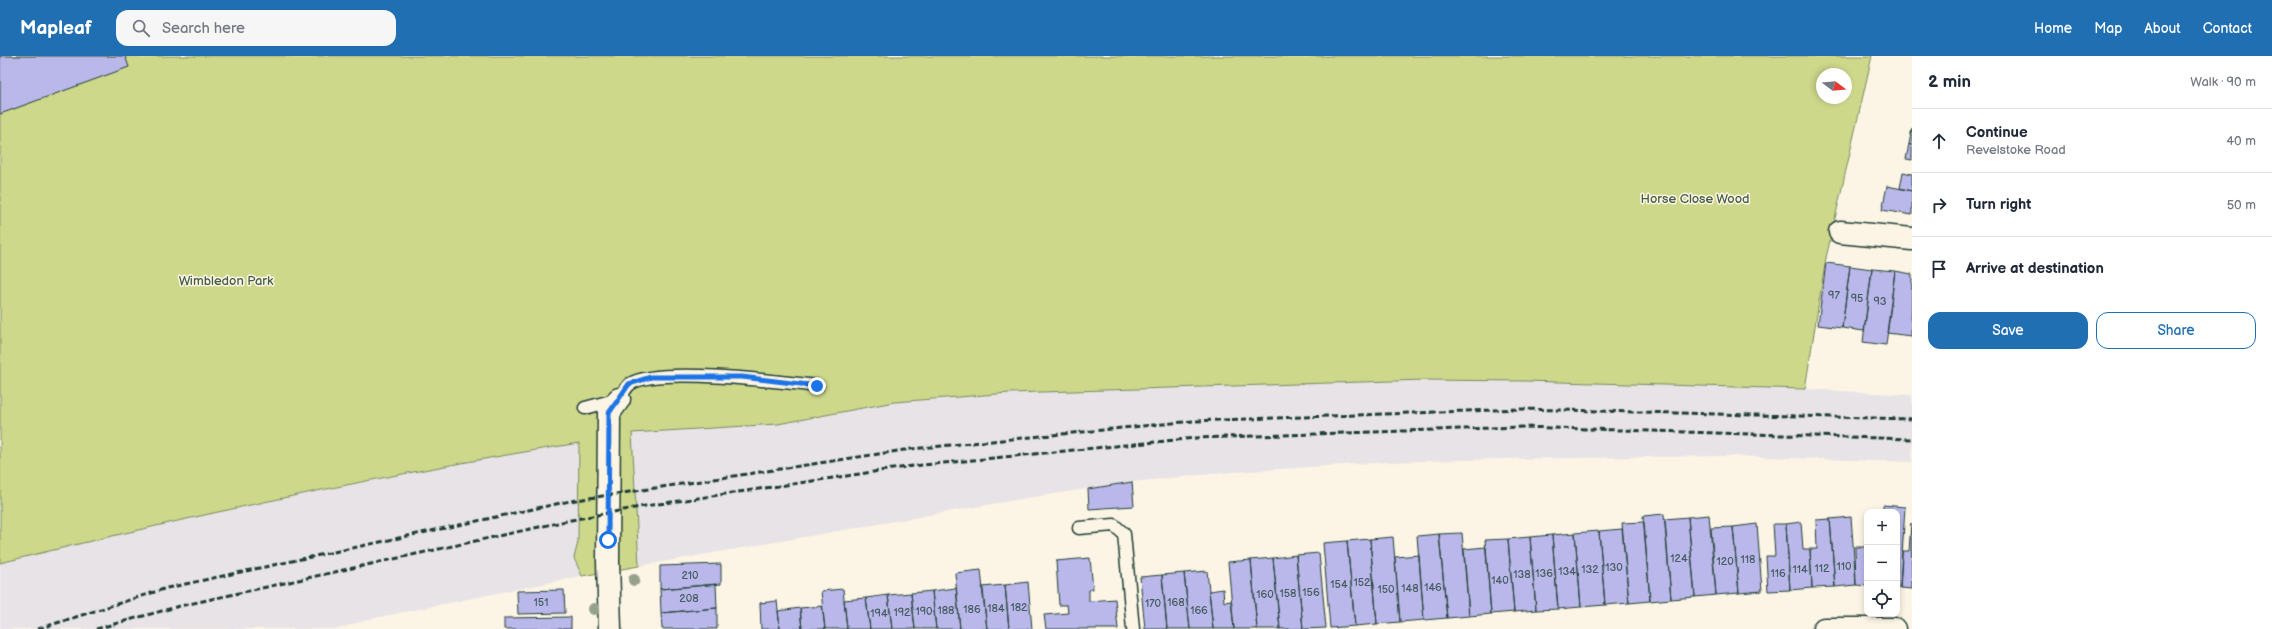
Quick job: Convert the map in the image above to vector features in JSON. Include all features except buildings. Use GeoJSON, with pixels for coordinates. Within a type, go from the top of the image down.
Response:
{"type":"FeatureCollection","features":[{"type":"Feature","properties":{"kind":"street"},"geometry":{"type":"LineString","coordinates":[[1840,232],[1912,239]]}},
{"type":"Feature","properties":{"kind":"street"},"geometry":{"type":"LineString","coordinates":[[610,629],[608,562],[609,413],[619,399]]}},
{"type":"Feature","properties":{"kind":"street"},"geometry":{"type":"LineString","coordinates":[[1824,629],[1894,629]]}},
{"type":"Feature","properties":{"kind":"lane"},"geometry":{"type":"LineString","coordinates":[[585,408],[619,399],[629,384],[651,377],[742,377],[817,386]]}},
{"type":"Feature","properties":{"kind":"lane"},"geometry":{"type":"LineString","coordinates":[[1080,528],[1114,525],[1124,534],[1133,629]]}},
{"type":"Feature","properties":{"kind":"shaded area"},"geometry":{"type":"Polygon","coordinates":[[[1425,380],[1524,381],[1805,389],[1912,395],[1912,462],[1729,456],[1501,459],[1388,462],[1220,473],[1132,482],[1021,499],[639,566],[631,433],[778,424],[894,402],[1010,393],[1425,380]]]}},
{"type":"Feature","properties":{"kind":"shaded area"},"geometry":{"type":"Polygon","coordinates":[[[579,443],[578,542],[574,558],[582,576],[370,619],[338,629],[0,629],[0,563],[174,520],[467,461],[579,443]]]}},
{"type":"Feature","properties":{"kind":"green space","name":"Wimbledon Park"},"geometry":{"type":"Polygon","coordinates":[[[0,56],[1872,56],[1826,258],[1805,389],[1524,381],[1425,380],[1010,393],[894,402],[778,424],[632,433],[639,566],[582,576],[574,558],[578,542],[579,443],[360,482],[144,529],[0,563],[0,56]]]}},
{"type":"Feature","properties":{"kind":"railway"},"geometry":{"type":"LineString","coordinates":[[38,629],[167,588],[570,501],[911,449],[1193,421],[1521,409],[1912,419]]}},
{"type":"Feature","properties":{"kind":"railway"},"geometry":{"type":"LineString","coordinates":[[96,629],[180,606],[571,520],[645,506],[913,466],[1196,438],[1522,427],[1912,439]]}},
{"type":"Feature","properties":{"kind":"route"},"geometry":{"type":"LineString","coordinates":[[608,540],[609,413],[629,384],[651,377],[742,377],[817,386]]}},
{"type":"Feature","properties":{"kind":"park label","name":"Horse Close Wood"},"geometry":{"type":"Point","coordinates":[1695,199]}}]}
